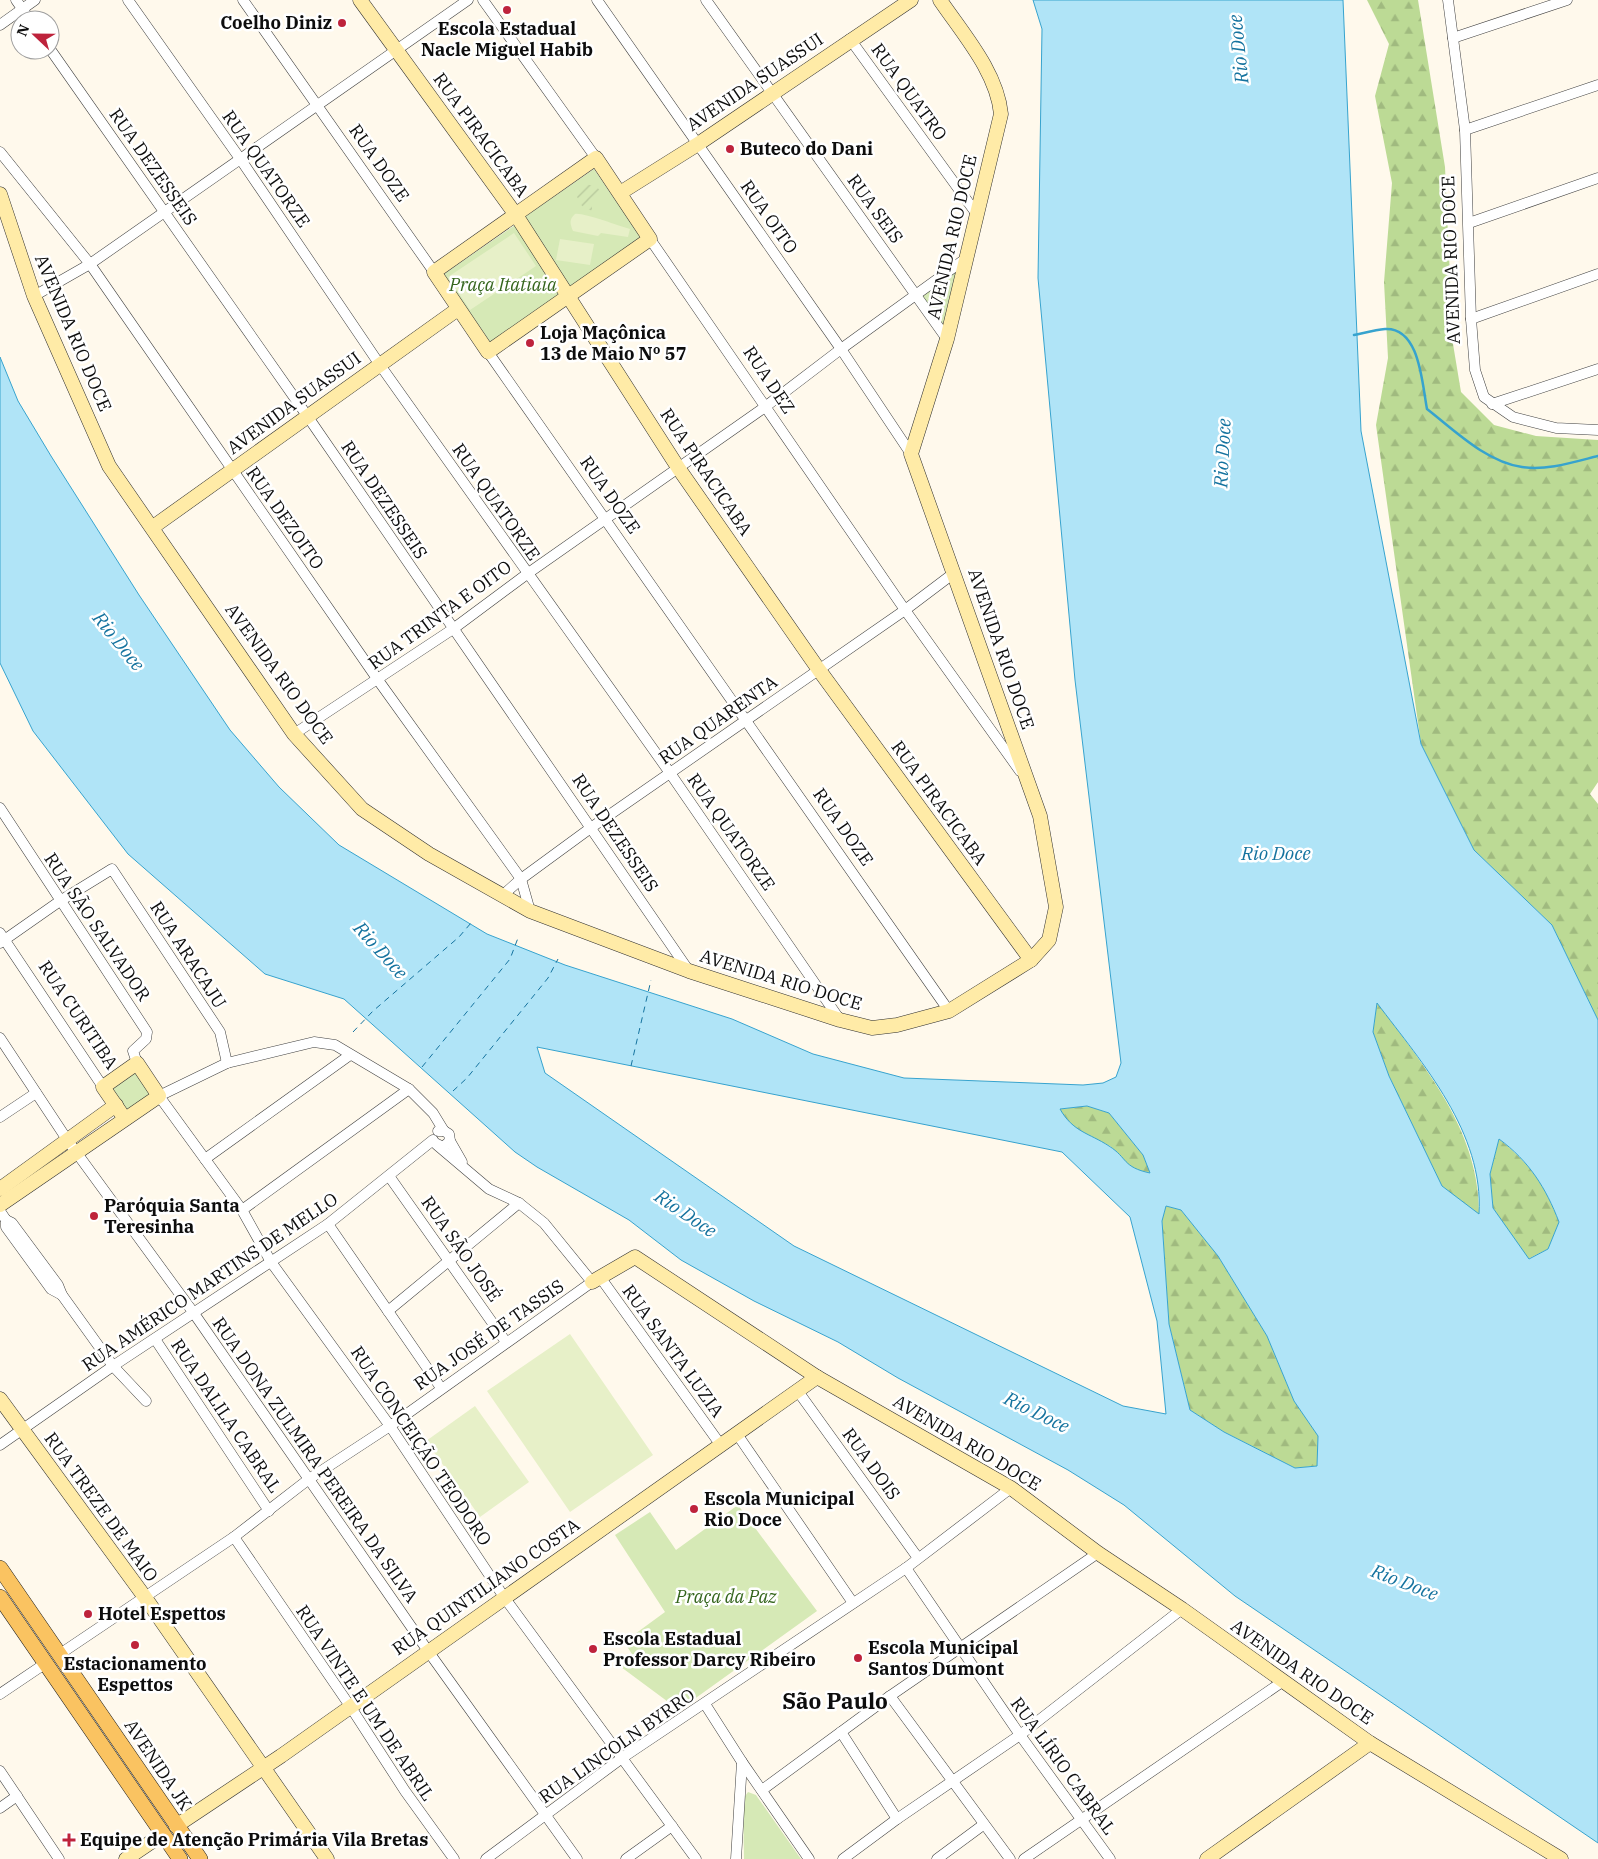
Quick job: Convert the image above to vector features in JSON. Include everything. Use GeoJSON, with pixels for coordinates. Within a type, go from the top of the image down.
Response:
{"type":"FeatureCollection","features":[{"type":"Feature","properties":{"kind":"main road","name":"AVENIDA JK"},"geometry":{"type":"LineString","coordinates":[[0,1568],[60,1654],[170,1830],[180,1859]]}},
{"type":"Feature","properties":{"kind":"main road","name":"AVENIDA JK"},"geometry":{"type":"LineString","coordinates":[[0,1597],[46,1663],[170,1830],[200,1859]]}},
{"type":"Feature","properties":{"kind":"street"},"geometry":{"type":"LineString","coordinates":[[0,25],[19,4],[35,0]]}},
{"type":"Feature","properties":{"kind":"street","name":"RUA QUATORZE"},"geometry":{"type":"LineString","coordinates":[[128,0],[241,160],[380,365],[670,773],[840,1020]]}},
{"type":"Feature","properties":{"kind":"street","name":"RUA DOZE"},"geometry":{"type":"LineString","coordinates":[[243,0],[434,272],[604,520],[746,719],[949,1011]]}},
{"type":"Feature","properties":{"kind":"street","name":"RUA PIRACICABA"},"geometry":{"type":"LineString","coordinates":[[360,0],[395,51],[516,215],[679,469],[819,670],[1031,960]]}},
{"type":"Feature","properties":{"kind":"street"},"geometry":{"type":"LineString","coordinates":[[34,296],[90,264],[468,0]]}},
{"type":"Feature","properties":{"kind":"street","name":"RUA DEZ"},"geometry":{"type":"LineString","coordinates":[[483,0],[596,158],[905,610],[1027,780]]}},
{"type":"Feature","properties":{"kind":"street","name":"RUA OITO"},"geometry":{"type":"LineString","coordinates":[[597,0],[841,349],[911,454]]}},
{"type":"Feature","properties":{"kind":"street","name":"RUA SEIS"},"geometry":{"type":"LineString","coordinates":[[706,0],[947,339]]}},
{"type":"Feature","properties":{"kind":"street","name":"AVENIDA SUASSUI"},"geometry":{"type":"LineString","coordinates":[[620,193],[698,144],[850,39],[911,0]]}},
{"type":"Feature","properties":{"kind":"street","name":"AVENIDA RIO DOCE"},"geometry":{"type":"LineString","coordinates":[[0,194],[34,296],[109,466],[294,734],[362,809],[429,854],[530,911],[689,971],[840,1020],[872,1028],[897,1026],[949,1011],[1031,960],[1049,940],[1056,907],[1040,816],[911,454],[947,339],[1001,114],[1000,98],[982,61],[940,0]]}},
{"type":"Feature","properties":{"kind":"street","name":"AVENIDA RIO DOCE"},"geometry":{"type":"LineString","coordinates":[[1448,0],[1465,130],[1471,319],[1475,370],[1484,397],[1513,417],[1556,428],[1598,430]]}},
{"type":"Feature","properties":{"kind":"street"},"geometry":{"type":"LineString","coordinates":[[1453,38],[1567,0]]}},
{"type":"Feature","properties":{"kind":"street","name":"RUA QUATRO"},"geometry":{"type":"LineString","coordinates":[[850,39],[976,213]]}},
{"type":"Feature","properties":{"kind":"street","name":"RUA DEZESSEIS"},"geometry":{"type":"LineString","coordinates":[[58,60],[308,417],[453,629],[592,827],[689,971]]}},
{"type":"Feature","properties":{"kind":"street"},"geometry":{"type":"LineString","coordinates":[[1465,130],[1598,85]]}},
{"type":"Feature","properties":{"kind":"street","name":"RUA DEZOITO"},"geometry":{"type":"LineString","coordinates":[[0,152],[90,264],[378,680],[521,879],[530,911]]}},
{"type":"Feature","properties":{"kind":"street"},"geometry":{"type":"LineString","coordinates":[[434,272],[596,158]]}},
{"type":"Feature","properties":{"kind":"street"},"geometry":{"type":"LineString","coordinates":[[1469,223],[1598,178]]}},
{"type":"Feature","properties":{"kind":"street"},"geometry":{"type":"LineString","coordinates":[[488,352],[650,239]]}},
{"type":"Feature","properties":{"kind":"street","name":"RUA TRINTA E OITO"},"geometry":{"type":"LineString","coordinates":[[294,734],[453,629],[527,574],[765,407],[916,293],[968,257]]}},
{"type":"Feature","properties":{"kind":"street"},"geometry":{"type":"LineString","coordinates":[[1471,319],[1598,274]]}},
{"type":"Feature","properties":{"kind":"street","name":"AVENIDA SUASSUI"},"geometry":{"type":"LineString","coordinates":[[152,527],[458,309]]}},
{"type":"Feature","properties":{"kind":"street"},"geometry":{"type":"LineString","coordinates":[[1492,404],[1598,369]]}},
{"type":"Feature","properties":{"kind":"street","name":"RUA QUARENTA"},"geometry":{"type":"LineString","coordinates":[[503,895],[521,879],[592,827],[954,574]]}},
{"type":"Feature","properties":{"kind":"street","name":"RUA SÃO SALVADOR"},"geometry":{"type":"LineString","coordinates":[[0,808],[148,1032],[146,1039],[133,1051],[137,1063]]}},
{"type":"Feature","properties":{"kind":"street","name":"RUA ARACAJU"},"geometry":{"type":"LineString","coordinates":[[60,901],[112,869],[220,1032],[227,1063]]}},
{"type":"Feature","properties":{"kind":"street"},"geometry":{"type":"LineString","coordinates":[[2,939],[60,901]]}},
{"type":"Feature","properties":{"kind":"street","name":"RUA CURITIBA"},"geometry":{"type":"LineString","coordinates":[[2,939],[125,1119]]}},
{"type":"Feature","properties":{"kind":"street","name":"RUA DONA ZULMIRA PEREIRA DA SILVA"},"geometry":{"type":"LineString","coordinates":[[0,1038],[68,1141],[78,1152],[193,1312],[428,1651],[577,1859]]}},
{"type":"Feature","properties":{"kind":"street"},"geometry":{"type":"LineString","coordinates":[[0,1205],[158,1096],[227,1063],[314,1042],[335,1045],[409,1088],[433,1113],[444,1131],[449,1134],[450,1141],[464,1167]]}},
{"type":"Feature","properties":{"kind":"street"},"geometry":{"type":"LineString","coordinates":[[205,1159],[350,1055]]}},
{"type":"Feature","properties":{"kind":"street"},"geometry":{"type":"LineString","coordinates":[[103,1087],[137,1063],[158,1096]]}},
{"type":"Feature","properties":{"kind":"street"},"geometry":{"type":"LineString","coordinates":[[242,1210],[409,1088]]}},
{"type":"Feature","properties":{"kind":"street"},"geometry":{"type":"LineString","coordinates":[[0,1117],[36,1093]]}},
{"type":"Feature","properties":{"kind":"street","name":"RUA CONCEIÇÃO TEODORO"},"geometry":{"type":"LineString","coordinates":[[158,1096],[242,1210],[272,1262],[390,1426],[504,1597],[696,1859]]}},
{"type":"Feature","properties":{"kind":"street"},"geometry":{"type":"LineString","coordinates":[[0,1188],[116,1106]]}},
{"type":"Feature","properties":{"kind":"street"},"geometry":{"type":"LineString","coordinates":[[444,1131],[435,1133],[435,1142],[489,1189],[519,1203],[544,1223],[596,1279]]}},
{"type":"Feature","properties":{"kind":"street"},"geometry":{"type":"LineString","coordinates":[[435,1142],[443,1147],[450,1141]]}},
{"type":"Feature","properties":{"kind":"street","name":"RUA AMÉRICO MARTINS DE MELLO"},"geometry":{"type":"LineString","coordinates":[[0,1445],[193,1312],[328,1224],[435,1142]]}},
{"type":"Feature","properties":{"kind":"street","name":"RUA SÃO JOSÉ"},"geometry":{"type":"LineString","coordinates":[[389,1176],[450,1259],[506,1342]]}},
{"type":"Feature","properties":{"kind":"street"},"geometry":{"type":"LineString","coordinates":[[388,1311],[519,1203]]}},
{"type":"Feature","properties":{"kind":"street"},"geometry":{"type":"LineString","coordinates":[[3,1215],[6,1227],[52,1289],[62,1295],[113,1366],[146,1401]]}},
{"type":"Feature","properties":{"kind":"street"},"geometry":{"type":"LineString","coordinates":[[328,1224],[441,1388]]}},
{"type":"Feature","properties":{"kind":"street","name":"AVENIDA RIO DOCE"},"geometry":{"type":"LineString","coordinates":[[596,1279],[635,1257],[817,1377],[1011,1488],[1098,1553],[1182,1609],[1370,1743],[1561,1859]]}},
{"type":"Feature","properties":{"kind":"street","name":"RUA JOSÉ DE TASSIS"},"geometry":{"type":"LineString","coordinates":[[60,1654],[234,1537],[309,1480],[390,1426],[596,1279]]}},
{"type":"Feature","properties":{"kind":"street","name":"RUA SANTA LUZIA"},"geometry":{"type":"LineString","coordinates":[[596,1279],[720,1444]]}},
{"type":"Feature","properties":{"kind":"street","name":"RUA DALILA CABRAL"},"geometry":{"type":"LineString","coordinates":[[155,1339],[269,1511]]}},
{"type":"Feature","properties":{"kind":"street","name":"RUA QUINTILIANO COSTA"},"geometry":{"type":"LineString","coordinates":[[126,1859],[350,1706],[817,1377]]}},
{"type":"Feature","properties":{"kind":"street","name":"RUA DOIS"},"geometry":{"type":"LineString","coordinates":[[797,1390],[918,1558]]}},
{"type":"Feature","properties":{"kind":"street","name":"RUA TREZE DE MAIO"},"geometry":{"type":"LineString","coordinates":[[0,1399],[144,1596],[327,1859]]}},
{"type":"Feature","properties":{"kind":"street"},"geometry":{"type":"LineString","coordinates":[[737,1434],[853,1604]]}},
{"type":"Feature","properties":{"kind":"street","name":"RUA LINCOLN BYRRO"},"geometry":{"type":"LineString","coordinates":[[486,1859],[622,1758],[906,1568],[1011,1488]]}},
{"type":"Feature","properties":{"kind":"street","name":"RUA VINTE E UM DE ABRIL"},"geometry":{"type":"LineString","coordinates":[[234,1537],[350,1706],[405,1791],[454,1859]]}},
{"type":"Feature","properties":{"kind":"street"},"geometry":{"type":"LineString","coordinates":[[762,1790],[890,1696],[1098,1553]]}},
{"type":"Feature","properties":{"kind":"street","name":"RUA LÍRIO CABRAL"},"geometry":{"type":"LineString","coordinates":[[906,1568],[1020,1735],[1110,1859]]}},
{"type":"Feature","properties":{"kind":"street"},"geometry":{"type":"LineString","coordinates":[[843,1859],[897,1819],[1020,1735],[1182,1609]]}},
{"type":"Feature","properties":{"kind":"street"},"geometry":{"type":"LineString","coordinates":[[0,1694],[46,1663]]}},
{"type":"Feature","properties":{"kind":"street"},"geometry":{"type":"LineString","coordinates":[[1024,1859],[1282,1682]]}},
{"type":"Feature","properties":{"kind":"street"},"geometry":{"type":"LineString","coordinates":[[890,1696],[983,1825],[1010,1859]]}},
{"type":"Feature","properties":{"kind":"street"},"geometry":{"type":"LineString","coordinates":[[705,1704],[742,1762],[809,1859]]}},
{"type":"Feature","properties":{"kind":"street"},"geometry":{"type":"LineString","coordinates":[[841,1732],[897,1819]]}},
{"type":"Feature","properties":{"kind":"street"},"geometry":{"type":"LineString","coordinates":[[1207,1859],[1370,1743]]}},
{"type":"Feature","properties":{"kind":"street"},"geometry":{"type":"LineString","coordinates":[[736,1859],[742,1762]]}},
{"type":"Feature","properties":{"kind":"street"},"geometry":{"type":"LineString","coordinates":[[0,1771],[59,1859]]}},
{"type":"Feature","properties":{"kind":"street"},"geometry":{"type":"LineString","coordinates":[[0,1808],[17,1796]]}},
{"type":"Feature","properties":{"kind":"street"},"geometry":{"type":"LineString","coordinates":[[937,1859],[983,1825]]}},
{"type":"Feature","properties":{"kind":"street"},"geometry":{"type":"LineString","coordinates":[[631,1858],[672,1826]]}},
{"type":"Feature","properties":{"kind":"green space"},"geometry":{"type":"Polygon","coordinates":[[[1367,0],[1418,0],[1445,167],[1453,344],[1461,392],[1494,425],[1536,436],[1598,440],[1598,782],[1590,794],[1598,804],[1598,1020],[1552,925],[1474,850],[1421,744],[1376,425],[1388,358],[1384,282],[1392,183],[1375,96],[1389,44],[1367,0]]]}},
{"type":"Feature","properties":{"kind":"green space","name":"Praça Itatiaia"},"geometry":{"type":"Polygon","coordinates":[[[594,169],[642,239],[571,289],[523,218],[594,169]]]}},
{"type":"Feature","properties":{"kind":"green space"},"geometry":{"type":"Polygon","coordinates":[[[584,184],[596,186],[602,193],[592,199],[592,211],[582,206],[575,193],[578,187],[584,184]]]}},
{"type":"Feature","properties":{"kind":"green space"},"geometry":{"type":"Polygon","coordinates":[[[575,214],[593,217],[630,229],[628,237],[601,233],[598,236],[573,231],[571,222],[575,214]]]}},
{"type":"Feature","properties":{"kind":"green space","name":"Praça Itatiaia"},"geometry":{"type":"Polygon","coordinates":[[[515,225],[563,296],[492,345],[444,274],[515,225]]]}},
{"type":"Feature","properties":{"kind":"green space"},"geometry":{"type":"Polygon","coordinates":[[[514,233],[536,266],[470,310],[448,277],[514,233]]]}},
{"type":"Feature","properties":{"kind":"green space"},"geometry":{"type":"Polygon","coordinates":[[[560,239],[594,244],[590,265],[556,260],[560,239]]]}},
{"type":"Feature","properties":{"kind":"green space"},"geometry":{"type":"Polygon","coordinates":[[[968,257],[947,339],[916,293],[968,257]]]}},
{"type":"Feature","properties":{"kind":"green space"},"geometry":{"type":"Polygon","coordinates":[[[1377,1002],[1430,1076],[1460,1127],[1470,1155],[1477,1184],[1479,1215],[1442,1186],[1389,1076],[1373,1032],[1377,1002]]]}},
{"type":"Feature","properties":{"kind":"green space"},"geometry":{"type":"Polygon","coordinates":[[[135,1070],[154,1097],[127,1115],[108,1088],[135,1070]]]}},
{"type":"Feature","properties":{"kind":"green space"},"geometry":{"type":"Polygon","coordinates":[[[1087,1106],[1109,1113],[1143,1155],[1150,1173],[1132,1169],[1110,1146],[1083,1134],[1065,1119],[1060,1109],[1087,1106]]]}},
{"type":"Feature","properties":{"kind":"green space"},"geometry":{"type":"Polygon","coordinates":[[[1499,1139],[1520,1158],[1535,1176],[1548,1197],[1559,1222],[1548,1249],[1528,1259],[1493,1208],[1490,1174],[1499,1139]]]}},
{"type":"Feature","properties":{"kind":"green space"},"geometry":{"type":"Polygon","coordinates":[[[1166,1206],[1181,1210],[1218,1256],[1267,1336],[1294,1401],[1318,1436],[1317,1466],[1295,1468],[1224,1432],[1190,1410],[1169,1324],[1162,1220],[1166,1206]]]}},
{"type":"Feature","properties":{"kind":"green space"},"geometry":{"type":"Polygon","coordinates":[[[570,1334],[653,1455],[570,1512],[487,1391],[570,1334]]]}},
{"type":"Feature","properties":{"kind":"green space"},"geometry":{"type":"Polygon","coordinates":[[[475,1406],[529,1482],[480,1517],[426,1441],[475,1406]]]}},
{"type":"Feature","properties":{"kind":"green space","name":"Praça da Paz"},"geometry":{"type":"Polygon","coordinates":[[[738,1505],[817,1611],[679,1710],[621,1667],[634,1657],[624,1642],[665,1612],[615,1535],[650,1512],[676,1550],[738,1505]]]}},
{"type":"Feature","properties":{"kind":"green space"},"geometry":{"type":"Polygon","coordinates":[[[748,1792],[756,1795],[801,1859],[744,1859],[743,1799],[748,1792]]]}},
{"type":"Feature","properties":{"kind":"water","name":"Rio Doce"},"geometry":{"type":"Polygon","coordinates":[[[1033,0],[1343,0],[1361,431],[1421,744],[1474,850],[1552,925],[1598,1020],[1598,1843],[1235,1596],[1124,1505],[1068,1470],[898,1378],[838,1342],[754,1301],[681,1260],[629,1220],[537,1167],[515,1152],[344,999],[265,974],[128,854],[33,731],[0,663],[0,357],[18,401],[51,456],[139,595],[230,730],[279,787],[339,845],[487,934],[565,965],[732,1019],[813,1054],[904,1078],[1083,1085],[1103,1083],[1116,1077],[1121,1063],[1075,680],[1038,278],[1042,29],[1033,0]],[[1377,1003],[1373,1032],[1389,1076],[1442,1186],[1479,1214],[1478,1184],[1472,1155],[1461,1128],[1431,1075],[1377,1003]],[[537,1047],[545,1073],[794,1246],[1123,1406],[1166,1414],[1157,1321],[1130,1217],[1062,1152],[537,1047]],[[1087,1106],[1060,1109],[1070,1123],[1115,1150],[1134,1168],[1150,1173],[1143,1155],[1109,1113],[1087,1106]],[[1499,1139],[1490,1174],[1493,1208],[1529,1259],[1548,1249],[1559,1222],[1554,1210],[1528,1166],[1510,1147],[1499,1139]],[[1166,1206],[1162,1221],[1169,1324],[1190,1410],[1224,1432],[1295,1468],[1317,1466],[1318,1436],[1294,1401],[1267,1336],[1218,1256],[1181,1210],[1166,1206]]]}},
{"type":"Feature","properties":{"kind":"waterway"},"geometry":{"type":"LineString","coordinates":[[1354,335],[1385,329],[1397,331],[1406,337],[1412,347],[1421,372],[1427,409],[1471,444],[1496,459],[1522,467],[1541,468],[1598,456]]}},
{"type":"Feature","properties":{"kind":"ferry route"},"geometry":{"type":"LineString","coordinates":[[353,1032],[373,1011],[459,937],[471,923]]}},
{"type":"Feature","properties":{"kind":"ferry route"},"geometry":{"type":"LineString","coordinates":[[422,1067],[510,959],[518,938]]}},
{"type":"Feature","properties":{"kind":"ferry route"},"geometry":{"type":"LineString","coordinates":[[453,1091],[467,1078],[548,978],[558,959]]}},
{"type":"Feature","properties":{"kind":"ferry route"},"geometry":{"type":"LineString","coordinates":[[631,1066],[651,980]]}},
{"type":"Feature","properties":{"kind":"place","name":"Escola Estadual Nacle Miguel Habib"},"geometry":{"type":"Point","coordinates":[507,10]}},
{"type":"Feature","properties":{"kind":"place","name":"Coelho Diniz"},"geometry":{"type":"Point","coordinates":[342,23]}},
{"type":"Feature","properties":{"kind":"place","name":"Buteco do Dani"},"geometry":{"type":"Point","coordinates":[730,149]}},
{"type":"Feature","properties":{"kind":"place","name":"Loja Maçônica 13 de Maio Nº 57"},"geometry":{"type":"Point","coordinates":[530,343]}},
{"type":"Feature","properties":{"kind":"place","name":"Paróquia Santa Teresinha"},"geometry":{"type":"Point","coordinates":[94,1216]}},
{"type":"Feature","properties":{"kind":"place","name":"Escola Municipal Rio Doce"},"geometry":{"type":"Point","coordinates":[694,1509]}},
{"type":"Feature","properties":{"kind":"place","name":"Hotel Espettos"},"geometry":{"type":"Point","coordinates":[88,1614]}},
{"type":"Feature","properties":{"kind":"place","name":"Estacionamento Espettos"},"geometry":{"type":"Point","coordinates":[135,1645]}},
{"type":"Feature","properties":{"kind":"place","name":"Escola Estadual Professor Darcy Ribeiro"},"geometry":{"type":"Point","coordinates":[593,1649]}},
{"type":"Feature","properties":{"kind":"place","name":"Escola Municipal Santos Dumont"},"geometry":{"type":"Point","coordinates":[858,1658]}},
{"type":"Feature","properties":{"kind":"place","name":"Equipe de Atenção Primária Vila Bretas"},"geometry":{"type":"Point","coordinates":[69,1840]}},
{"type":"Feature","properties":{"kind":"district","name":"São Paulo"},"geometry":{"type":"Point","coordinates":[835,1701]}}]}
